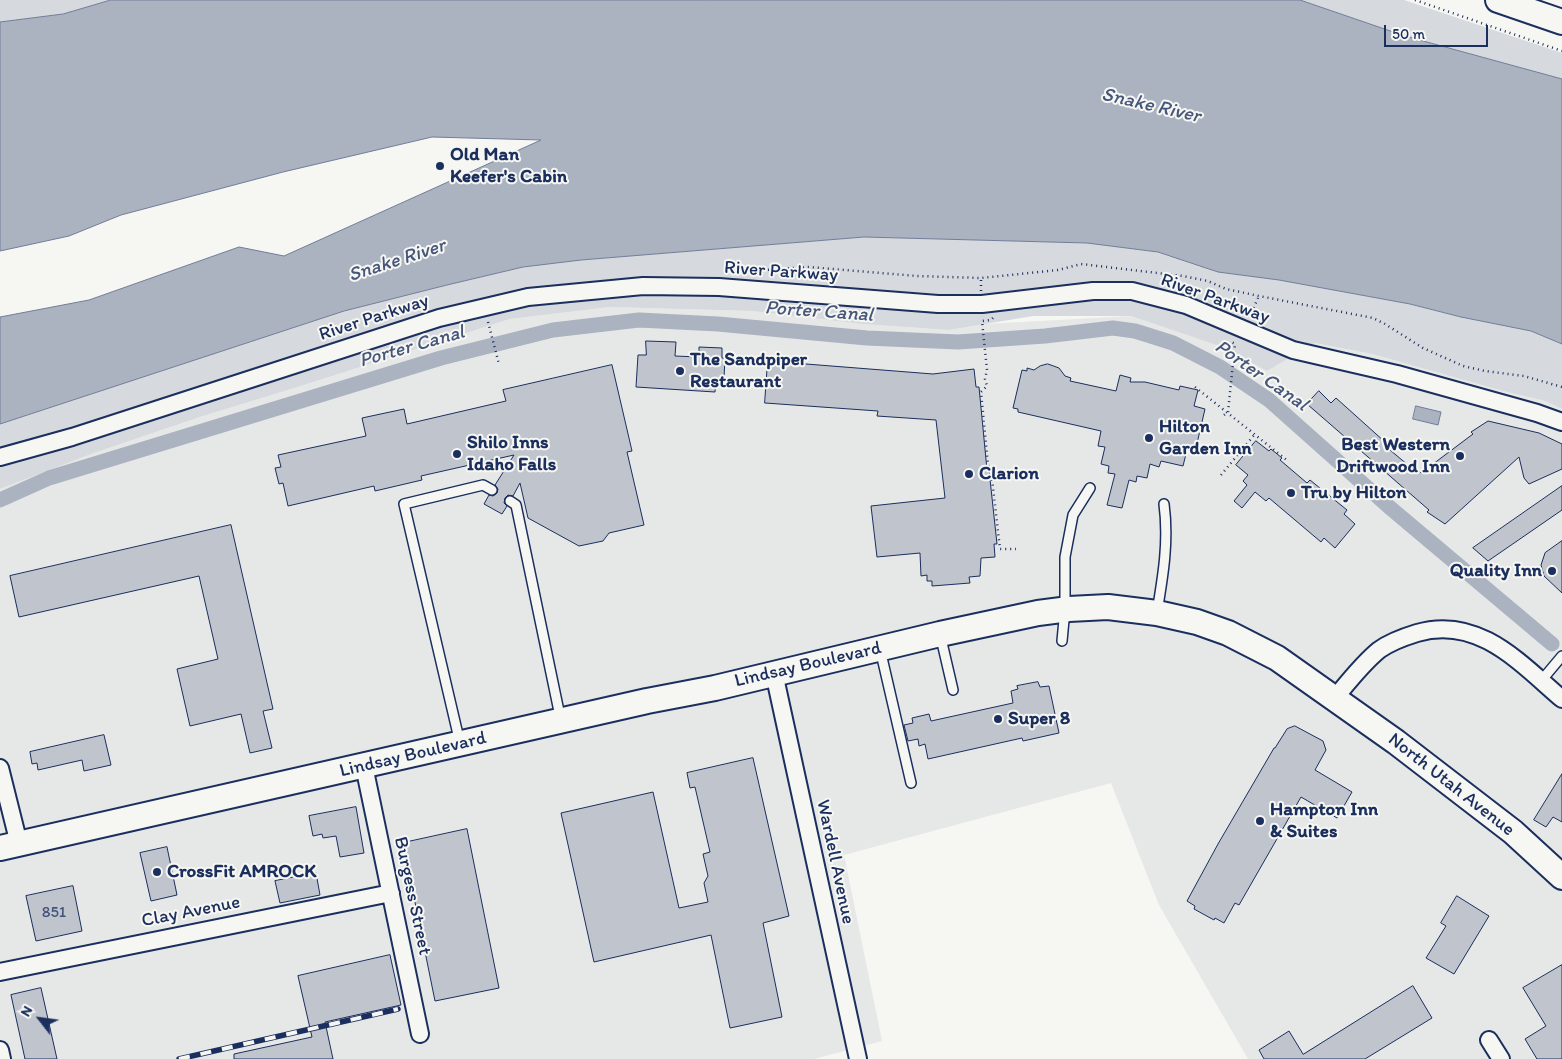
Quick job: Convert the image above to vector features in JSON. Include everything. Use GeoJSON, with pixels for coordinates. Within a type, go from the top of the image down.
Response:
{"type":"FeatureCollection","features":[{"type":"Feature","properties":{"kind":"street"},"geometry":{"type":"LineString","coordinates":[[1498,0],[1562,22]]}},
{"type":"Feature","properties":{"kind":"street","name":"River Parkway"},"geometry":{"type":"LineString","coordinates":[[0,457],[72,437],[439,318],[528,297],[643,286],[719,287],[938,304],[982,304],[1093,291],[1132,291],[1186,305],[1294,350],[1397,374],[1537,413],[1562,422]]}},
{"type":"Feature","properties":{"kind":"street","name":"Lindsay Boulevard"},"geometry":{"type":"LineString","coordinates":[[10,846],[715,688],[940,634],[1065,609],[1108,607],[1157,613],[1197,622],[1228,633],[1277,658],[1335,698]]}},
{"type":"Feature","properties":{"kind":"street"},"geometry":{"type":"LineString","coordinates":[[1335,698],[1365,663],[1381,649],[1400,638],[1433,629],[1455,629],[1479,636],[1496,645],[1562,699]]}},
{"type":"Feature","properties":{"kind":"street","name":"Wardell Avenue"},"geometry":{"type":"LineString","coordinates":[[774,673],[858,1059]]}},
{"type":"Feature","properties":{"kind":"street","name":"North Utah Avenue"},"geometry":{"type":"LineString","coordinates":[[1335,698],[1396,742],[1513,832],[1562,877]]}},
{"type":"Feature","properties":{"kind":"street","name":"Burgess Street"},"geometry":{"type":"LineString","coordinates":[[364,766],[420,1034]]}},
{"type":"Feature","properties":{"kind":"street"},"geometry":{"type":"LineString","coordinates":[[0,768],[10,846]]}},
{"type":"Feature","properties":{"kind":"street","name":"Clay Avenue"},"geometry":{"type":"LineString","coordinates":[[0,972],[390,893]]}},
{"type":"Feature","properties":{"kind":"street"},"geometry":{"type":"LineString","coordinates":[[1489,1040],[1500,1059]]}},
{"type":"Feature","properties":{"kind":"street"},"geometry":{"type":"LineString","coordinates":[[0,1050],[2,1059]]}},
{"type":"Feature","properties":{"kind":"lane"},"geometry":{"type":"LineString","coordinates":[[460,744],[404,504],[483,485],[492,490]]}},
{"type":"Feature","properties":{"kind":"lane"},"geometry":{"type":"LineString","coordinates":[[1062,641],[1065,609],[1065,557],[1073,515],[1090,488]]}},
{"type":"Feature","properties":{"kind":"lane"},"geometry":{"type":"LineString","coordinates":[[510,501],[516,505],[561,721]]}},
{"type":"Feature","properties":{"kind":"lane"},"geometry":{"type":"LineString","coordinates":[[1157,613],[1165,560],[1166,521],[1164,504]]}},
{"type":"Feature","properties":{"kind":"lane"},"geometry":{"type":"LineString","coordinates":[[940,634],[953,690]]}},
{"type":"Feature","properties":{"kind":"lane"},"geometry":{"type":"LineString","coordinates":[[880,648],[911,783]]}},
{"type":"Feature","properties":{"kind":"lane"},"geometry":{"type":"LineString","coordinates":[[1541,681],[1562,656]]}},
{"type":"Feature","properties":{"kind":"path"},"geometry":{"type":"LineString","coordinates":[[1415,0],[1562,51]]}},
{"type":"Feature","properties":{"kind":"path"},"geometry":{"type":"LineString","coordinates":[[733,272],[810,267],[917,276],[981,278],[1058,270],[1081,264],[1184,276],[1208,281],[1226,289],[1373,318],[1423,348],[1463,366],[1524,376],[1562,386]]}},
{"type":"Feature","properties":{"kind":"path"},"geometry":{"type":"LineString","coordinates":[[981,278],[981,295]]}},
{"type":"Feature","properties":{"kind":"path"},"geometry":{"type":"LineString","coordinates":[[1225,306],[1252,311],[1259,296]]}},
{"type":"Feature","properties":{"kind":"path"},"geometry":{"type":"LineString","coordinates":[[982,321],[987,386],[981,392],[988,464],[991,470],[1000,549],[1016,549]]}},
{"type":"Feature","properties":{"kind":"path"},"geometry":{"type":"LineString","coordinates":[[488,322],[500,364]]}},
{"type":"Feature","properties":{"kind":"path"},"geometry":{"type":"LineString","coordinates":[[1224,415],[1228,412],[1231,394],[1235,344],[1228,340]]}},
{"type":"Feature","properties":{"kind":"path"},"geometry":{"type":"LineString","coordinates":[[1195,387],[1288,461]]}},
{"type":"Feature","properties":{"kind":"path"},"geometry":{"type":"LineString","coordinates":[[1221,475],[1255,434]]}},
{"type":"Feature","properties":{"kind":"shaded area"},"geometry":{"type":"Polygon","coordinates":[[[0,0],[111,0],[63,14],[0,22],[0,0]]]}},
{"type":"Feature","properties":{"kind":"shaded area"},"geometry":{"type":"Polygon","coordinates":[[[1300,0],[1404,0],[1562,53],[1562,79],[1405,36],[1300,0]]]}},
{"type":"Feature","properties":{"kind":"shaded area"},"geometry":{"type":"Polygon","coordinates":[[[864,237],[1087,243],[1158,252],[1218,272],[1279,280],[1410,304],[1461,317],[1531,331],[1562,344],[1562,409],[1545,401],[1372,354],[1315,343],[1267,371],[1222,347],[1131,316],[1033,316],[949,330],[862,324],[752,311],[610,307],[510,319],[200,417],[94,453],[0,489],[0,424],[344,311],[523,267],[581,260],[864,237]]]}},
{"type":"Feature","properties":{"kind":"shaded area"},"geometry":{"type":"Polygon","coordinates":[[[610,307],[752,311],[862,324],[949,330],[985,324],[1131,316],[1222,347],[1267,371],[1315,343],[1372,354],[1545,401],[1562,409],[1562,1059],[1248,1059],[1159,905],[1111,783],[844,855],[882,1041],[814,1059],[0,1059],[0,489],[94,453],[200,417],[510,319],[610,307]]]}},
{"type":"Feature","properties":{"kind":"water","name":"Snake River"},"geometry":{"type":"Polygon","coordinates":[[[111,0],[1300,0],[1405,36],[1562,79],[1562,344],[1531,331],[1461,317],[1410,304],[1279,280],[1218,272],[1158,252],[1087,243],[864,237],[581,260],[523,267],[344,311],[0,424],[0,317],[89,300],[239,247],[284,256],[541,140],[432,137],[283,172],[121,215],[69,236],[0,251],[0,22],[63,14],[111,0]]]}},
{"type":"Feature","properties":{"kind":"water"},"geometry":{"type":"Polygon","coordinates":[[[1416,406],[1441,412],[1438,425],[1413,419],[1416,406]]]}},
{"type":"Feature","properties":{"kind":"building","name":"The Sandpiper Restaurant"},"geometry":{"type":"Polygon","coordinates":[[[646,341],[676,342],[675,356],[699,357],[699,347],[722,348],[722,358],[725,358],[724,378],[716,378],[715,392],[636,387],[638,355],[646,355],[646,341]]]}},
{"type":"Feature","properties":{"kind":"building","name":"Clarion"},"geometry":{"type":"Polygon","coordinates":[[[768,361],[933,374],[974,369],[976,387],[979,387],[987,470],[989,470],[997,544],[994,544],[995,557],[981,558],[980,576],[969,577],[970,583],[932,586],[932,581],[927,581],[927,575],[921,576],[920,553],[877,557],[871,506],[945,498],[936,420],[877,416],[878,411],[765,403],[768,361]]]}},
{"type":"Feature","properties":{"kind":"building","name":"Hilton Garden Inn"},"geometry":{"type":"Polygon","coordinates":[[[1048,364],[1059,368],[1065,376],[1071,378],[1070,381],[1116,391],[1120,375],[1131,378],[1130,382],[1145,382],[1179,390],[1180,386],[1198,390],[1194,406],[1205,409],[1195,452],[1187,450],[1183,466],[1161,461],[1159,467],[1150,464],[1147,478],[1137,476],[1136,482],[1129,480],[1122,508],[1107,505],[1115,474],[1108,473],[1109,466],[1101,464],[1105,447],[1098,446],[1101,431],[1018,412],[1018,409],[1013,408],[1022,370],[1027,371],[1027,368],[1034,370],[1048,364]]]}},
{"type":"Feature","properties":{"kind":"building","name":"Shilo Inns Idaho Falls"},"geometry":{"type":"Polygon","coordinates":[[[612,365],[632,451],[627,452],[644,525],[609,533],[603,541],[579,546],[528,518],[520,483],[513,496],[508,495],[505,498],[504,503],[507,506],[502,514],[484,504],[489,495],[493,496],[497,493],[498,489],[495,485],[514,455],[421,476],[422,480],[375,491],[374,486],[288,506],[283,483],[279,484],[275,468],[281,467],[278,455],[366,436],[362,418],[404,409],[407,424],[506,401],[503,390],[612,365]]]}},
{"type":"Feature","properties":{"kind":"building","name":"Best Western Driftwood Inn"},"geometry":{"type":"Polygon","coordinates":[[[1319,391],[1331,403],[1336,398],[1385,442],[1384,445],[1408,465],[1411,463],[1421,473],[1473,434],[1471,432],[1488,421],[1539,433],[1562,444],[1562,469],[1529,484],[1524,478],[1519,457],[1445,524],[1427,512],[1429,510],[1307,404],[1319,391]]]}},
{"type":"Feature","properties":{"kind":"building","name":"Tru by Hilton"},"geometry":{"type":"Polygon","coordinates":[[[1256,441],[1269,451],[1271,449],[1282,458],[1280,460],[1307,483],[1310,480],[1347,510],[1344,514],[1355,524],[1335,548],[1324,538],[1321,542],[1269,498],[1266,501],[1255,492],[1242,508],[1234,501],[1247,485],[1243,481],[1248,475],[1236,465],[1256,441]]]}},
{"type":"Feature","properties":{"kind":"building"},"geometry":{"type":"Polygon","coordinates":[[[1562,486],[1562,510],[1488,561],[1473,548],[1562,486]]]}},
{"type":"Feature","properties":{"kind":"building"},"geometry":{"type":"Polygon","coordinates":[[[231,525],[273,709],[263,711],[272,748],[250,753],[241,714],[190,726],[177,669],[218,659],[199,576],[19,617],[10,576],[231,525]]]}},
{"type":"Feature","properties":{"kind":"building","name":"Quality Inn"},"geometry":{"type":"Polygon","coordinates":[[[1562,541],[1562,593],[1544,576],[1541,565],[1545,553],[1562,541]]]}},
{"type":"Feature","properties":{"kind":"building","name":"Super 8"},"geometry":{"type":"Polygon","coordinates":[[[1038,682],[1040,687],[1049,686],[1059,733],[1023,741],[1022,738],[928,759],[925,744],[919,746],[918,739],[908,741],[904,725],[913,723],[912,718],[929,714],[931,721],[1013,703],[1011,691],[1018,689],[1017,686],[1038,682]]]}},
{"type":"Feature","properties":{"kind":"building","name":"Hampton Inn & Suites"},"geometry":{"type":"Polygon","coordinates":[[[1295,726],[1323,741],[1326,750],[1315,770],[1352,792],[1337,818],[1301,797],[1239,905],[1235,903],[1224,923],[1215,918],[1214,920],[1194,909],[1195,906],[1187,901],[1274,748],[1287,729],[1295,726]]]}},
{"type":"Feature","properties":{"kind":"building"},"geometry":{"type":"Polygon","coordinates":[[[104,735],[111,765],[84,771],[82,760],[38,770],[37,763],[32,764],[30,752],[104,735]]]}},
{"type":"Feature","properties":{"kind":"building"},"geometry":{"type":"Polygon","coordinates":[[[753,758],[789,916],[763,923],[782,1017],[730,1028],[711,935],[594,962],[561,813],[653,792],[679,908],[708,902],[704,883],[708,876],[703,854],[710,852],[695,787],[690,788],[687,773],[753,758]]]}},
{"type":"Feature","properties":{"kind":"building"},"geometry":{"type":"Polygon","coordinates":[[[1562,774],[1562,822],[1553,817],[1546,827],[1534,820],[1562,774]]]}},
{"type":"Feature","properties":{"kind":"building"},"geometry":{"type":"Polygon","coordinates":[[[356,807],[364,853],[340,857],[336,836],[323,838],[322,834],[313,836],[309,816],[356,807]]]}},
{"type":"Feature","properties":{"kind":"building"},"geometry":{"type":"Polygon","coordinates":[[[467,829],[499,988],[435,1001],[403,843],[467,829]]]}},
{"type":"Feature","properties":{"kind":"building"},"geometry":{"type":"Polygon","coordinates":[[[167,847],[177,895],[151,901],[140,853],[167,847]]]}},
{"type":"Feature","properties":{"kind":"building"},"geometry":{"type":"Polygon","coordinates":[[[316,873],[320,895],[280,903],[275,881],[316,873]]]}},
{"type":"Feature","properties":{"kind":"building"},"geometry":{"type":"Polygon","coordinates":[[[73,886],[82,931],[36,941],[26,896],[73,886]]]}},
{"type":"Feature","properties":{"kind":"building"},"geometry":{"type":"Polygon","coordinates":[[[1457,896],[1489,916],[1454,974],[1426,958],[1446,926],[1441,923],[1457,896]]]}},
{"type":"Feature","properties":{"kind":"building"},"geometry":{"type":"Polygon","coordinates":[[[390,955],[401,1005],[325,1022],[333,1059],[234,1059],[234,1054],[312,1037],[298,976],[390,955]]]}},
{"type":"Feature","properties":{"kind":"building"},"geometry":{"type":"Polygon","coordinates":[[[1562,965],[1562,1059],[1537,1059],[1525,1039],[1546,1026],[1523,988],[1562,965]]]}},
{"type":"Feature","properties":{"kind":"building"},"geometry":{"type":"Polygon","coordinates":[[[1413,986],[1432,1018],[1365,1059],[1264,1059],[1259,1050],[1289,1031],[1303,1054],[1413,986]]]}},
{"type":"Feature","properties":{"kind":"building"},"geometry":{"type":"Polygon","coordinates":[[[41,988],[57,1059],[25,1059],[11,995],[41,988]]]}},
{"type":"Feature","properties":{"kind":"waterway","name":"Porter Canal"},"geometry":{"type":"LineString","coordinates":[[0,500],[49,478],[441,358],[553,330],[639,320],[718,324],[867,338],[958,342],[1045,336],[1113,328],[1135,331],[1173,343],[1220,367],[1269,400],[1388,506],[1552,644]]}},
{"type":"Feature","properties":{"kind":"railway"},"geometry":{"type":"LineString","coordinates":[[179,1059],[398,1009]]}},
{"type":"Feature","properties":{"kind":"place","name":"Old Man Keefer's Cabin"},"geometry":{"type":"Point","coordinates":[440,166]}},
{"type":"Feature","properties":{"kind":"place","name":"The Sandpiper Restaurant"},"geometry":{"type":"Point","coordinates":[680,371]}},
{"type":"Feature","properties":{"kind":"place","name":"Hilton Garden Inn"},"geometry":{"type":"Point","coordinates":[1149,438]}},
{"type":"Feature","properties":{"kind":"place","name":"Shilo Inns Idaho Falls"},"geometry":{"type":"Point","coordinates":[457,454]}},
{"type":"Feature","properties":{"kind":"place","name":"Best Western Driftwood Inn"},"geometry":{"type":"Point","coordinates":[1460,456]}},
{"type":"Feature","properties":{"kind":"place","name":"Clarion"},"geometry":{"type":"Point","coordinates":[969,474]}},
{"type":"Feature","properties":{"kind":"place","name":"Tru by Hilton"},"geometry":{"type":"Point","coordinates":[1291,493]}},
{"type":"Feature","properties":{"kind":"place","name":"Quality Inn"},"geometry":{"type":"Point","coordinates":[1552,571]}},
{"type":"Feature","properties":{"kind":"place","name":"Super 8"},"geometry":{"type":"Point","coordinates":[998,719]}},
{"type":"Feature","properties":{"kind":"place","name":"Hampton Inn & Suites"},"geometry":{"type":"Point","coordinates":[1260,821]}},
{"type":"Feature","properties":{"kind":"place","name":"CrossFit AMROCK"},"geometry":{"type":"Point","coordinates":[157,872]}}]}
